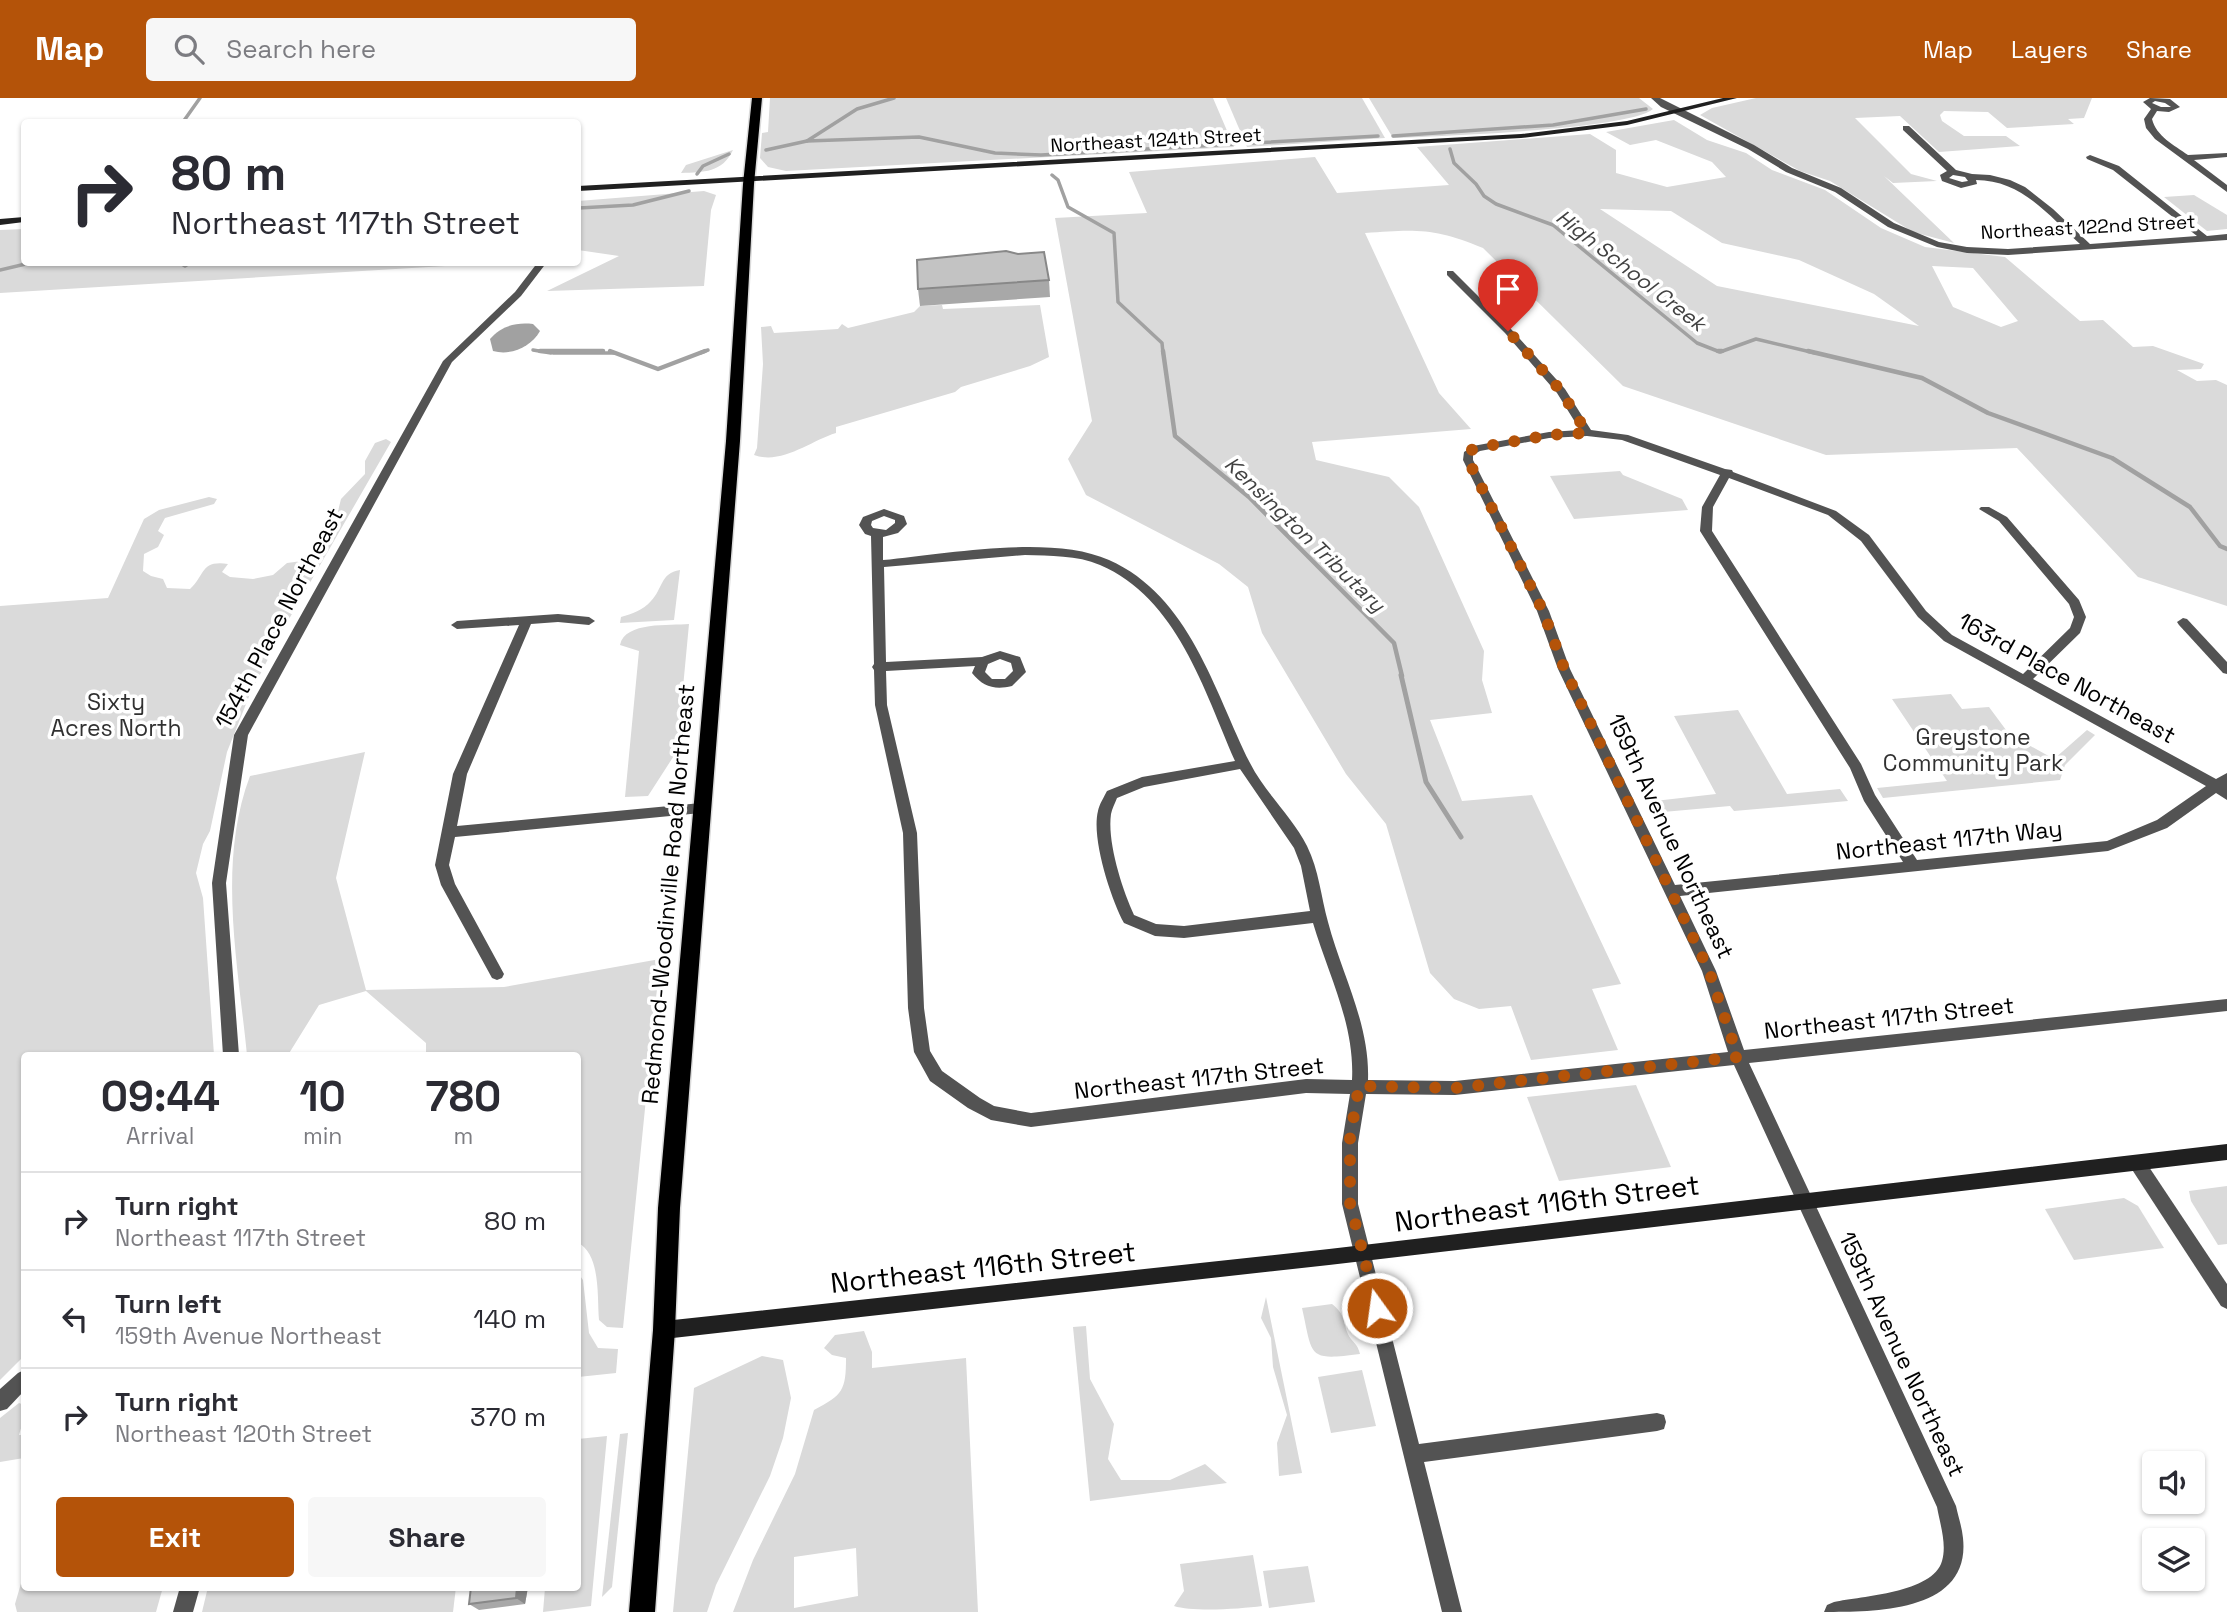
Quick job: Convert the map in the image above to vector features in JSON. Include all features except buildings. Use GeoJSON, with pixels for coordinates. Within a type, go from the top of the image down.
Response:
{"type":"FeatureCollection","features":[{"type":"Feature","properties":{"kind":"main road","name":"Redmond-Woodinville Road Northeast"},"geometry":{"type":"LineString","coordinates":[[642,1612],[664,1331],[668,1208],[741,348],[747,180],[757,98]]}},
{"type":"Feature","properties":{"kind":"street","name":"Northeast 122nd Street"},"geometry":{"type":"LineString","coordinates":[[1655,98],[1676,112],[1751,146],[1789,170],[1838,190],[1906,233],[1951,247],[2008,252],[2227,237]]}},
{"type":"Feature","properties":{"kind":"street","name":"Northeast 124th Street"},"geometry":{"type":"LineString","coordinates":[[581,189],[1521,136],[1602,127],[1733,98]]}},
{"type":"Feature","properties":{"kind":"street"},"geometry":{"type":"LineString","coordinates":[[2155,108],[2148,120],[2150,128],[2185,158],[2227,188]]}},
{"type":"Feature","properties":{"kind":"street"},"geometry":{"type":"LineString","coordinates":[[1906,128],[1953,172],[1943,177],[1956,184],[1973,184],[1972,177],[2003,181],[2031,193],[2058,222],[2088,247]]}},
{"type":"Feature","properties":{"kind":"street"},"geometry":{"type":"LineString","coordinates":[[2185,158],[2227,155]]}},
{"type":"Feature","properties":{"kind":"street"},"geometry":{"type":"LineString","coordinates":[[2090,157],[2116,168],[2204,238]]}},
{"type":"Feature","properties":{"kind":"street"},"geometry":{"type":"LineString","coordinates":[[0,222],[21,220]]}},
{"type":"Feature","properties":{"kind":"street","name":"154th Place Northeast"},"geometry":{"type":"LineString","coordinates":[[231,1052],[219,883],[240,735],[448,361],[518,294],[540,266]]}},
{"type":"Feature","properties":{"kind":"street"},"geometry":{"type":"LineString","coordinates":[[1450,273],[1508,331],[1561,391],[1587,433]]}},
{"type":"Feature","properties":{"kind":"street","name":"163rd Place Northeast"},"geometry":{"type":"LineString","coordinates":[[1471,450],[1549,435],[1587,433],[1640,441],[1832,513],[1865,538],[1922,614],[1948,638],[2023,681],[2221,782],[2227,795]]}},
{"type":"Feature","properties":{"kind":"street","name":"159th Avenue Northeast"},"geometry":{"type":"LineString","coordinates":[[1471,450],[1468,460],[1543,611],[1564,668],[1709,971],[1738,1057],[1946,1506],[1954,1533],[1955,1556],[1949,1574],[1940,1585],[1922,1594],[1834,1612]]}},
{"type":"Feature","properties":{"kind":"street"},"geometry":{"type":"LineString","coordinates":[[1728,472],[1710,499],[1705,520],[1706,531],[1856,767],[1869,797],[1913,866]]}},
{"type":"Feature","properties":{"kind":"street"},"geometry":{"type":"LineString","coordinates":[[1985,509],[2003,519],[2075,603],[2080,617],[2076,629],[2023,681]]}},
{"type":"Feature","properties":{"kind":"street","name":"Northeast 117th Street"},"geometry":{"type":"LineString","coordinates":[[877,534],[878,667],[887,740],[903,795],[910,833],[916,1008],[922,1052],[936,1076],[991,1113],[1031,1120],[1306,1086],[1455,1088],[2227,1005]]}},
{"type":"Feature","properties":{"kind":"street"},"geometry":{"type":"LineString","coordinates":[[878,564],[1056,551],[1102,561],[1132,577],[1151,595],[1199,662],[1243,764],[1284,818],[1302,850],[1319,916],[1354,1024],[1360,1062],[1359,1086],[1350,1138],[1350,1203],[1452,1612]]}},
{"type":"Feature","properties":{"kind":"street"},"geometry":{"type":"LineString","coordinates":[[457,625],[558,618],[589,621]]}},
{"type":"Feature","properties":{"kind":"street"},"geometry":{"type":"LineString","coordinates":[[497,974],[448,885],[442,864],[460,774],[527,620]]}},
{"type":"Feature","properties":{"kind":"street"},"geometry":{"type":"LineString","coordinates":[[2183,622],[2227,670]]}},
{"type":"Feature","properties":{"kind":"street"},"geometry":{"type":"LineString","coordinates":[[878,667],[983,661]]}},
{"type":"Feature","properties":{"kind":"street"},"geometry":{"type":"LineString","coordinates":[[1243,764],[1142,782],[1112,795],[1104,812],[1105,839],[1118,896],[1129,919],[1154,930],[1184,932],[1319,916]]}},
{"type":"Feature","properties":{"kind":"street","name":"Northeast 117th Way"},"geometry":{"type":"LineString","coordinates":[[1671,891],[2108,846],[2162,824],[2221,782]]}},
{"type":"Feature","properties":{"kind":"street"},"geometry":{"type":"LineString","coordinates":[[447,832],[701,807]]}},
{"type":"Feature","properties":{"kind":"street","name":"Northeast 116th Street"},"geometry":{"type":"LineString","coordinates":[[664,1331],[2227,1152]]}},
{"type":"Feature","properties":{"kind":"street"},"geometry":{"type":"LineString","coordinates":[[2137,1163],[2227,1300]]}},
{"type":"Feature","properties":{"kind":"street"},"geometry":{"type":"LineString","coordinates":[[0,1402],[21,1382]]}},
{"type":"Feature","properties":{"kind":"street"},"geometry":{"type":"LineString","coordinates":[[1413,1454],[1657,1422]]}},
{"type":"Feature","properties":{"kind":"street"},"geometry":{"type":"LineString","coordinates":[[183,1612],[189,1591]]}},
{"type":"Feature","properties":{"kind":"green space"},"geometry":{"type":"Polygon","coordinates":[[[770,98],[1213,98],[1234,147],[786,171],[768,167],[760,158],[762,133],[768,132],[770,98]]]}},
{"type":"Feature","properties":{"kind":"green space"},"geometry":{"type":"Polygon","coordinates":[[[1226,98],[1362,98],[1385,138],[1247,147],[1226,98]]]}},
{"type":"Feature","properties":{"kind":"green space"},"geometry":{"type":"Polygon","coordinates":[[[1369,98],[1639,98],[1653,109],[1636,116],[1571,127],[1393,138],[1369,98]]]}},
{"type":"Feature","properties":{"kind":"green space"},"geometry":{"type":"Polygon","coordinates":[[[1756,98],[2092,98],[2084,118],[2068,119],[2074,124],[2007,128],[1988,112],[1944,111],[1940,115],[1942,121],[1964,136],[2006,136],[2020,146],[1939,152],[1900,116],[1855,118],[1911,174],[1937,181],[1893,183],[1884,176],[1954,243],[1913,232],[1830,181],[1800,171],[1700,115],[1712,108],[1756,98]]]}},
{"type":"Feature","properties":{"kind":"green space"},"geometry":{"type":"Polygon","coordinates":[[[1674,120],[1707,140],[1746,153],[1772,170],[1825,190],[1881,228],[1925,247],[2005,257],[2080,321],[2103,320],[2133,347],[2153,346],[2204,364],[2201,369],[2177,370],[2197,381],[2216,380],[2227,385],[2227,606],[2138,577],[2017,448],[1826,455],[1623,386],[1483,248],[1438,233],[1365,233],[1439,393],[1471,429],[1312,442],[1316,460],[1389,477],[1419,507],[1484,651],[1482,680],[1492,713],[1430,720],[1462,801],[1532,795],[1621,984],[1592,989],[1618,1050],[1531,1060],[1511,1006],[1479,1009],[1454,999],[1430,973],[1386,824],[1346,774],[1262,633],[1248,587],[1219,564],[1086,495],[1068,459],[1092,421],[1055,218],[1147,213],[1129,172],[1315,157],[1337,193],[1449,185],[1417,147],[1590,134],[1616,150],[1616,173],[1667,187],[1726,177],[1712,162],[1656,140],[1630,145],[1606,132],[1674,120]],[[1600,209],[1717,286],[1919,326],[1874,294],[1799,260],[1722,243],[1671,211],[1600,209]],[[1932,266],[1953,307],[2001,327],[2018,321],[1973,268],[1932,266]]]}},
{"type":"Feature","properties":{"kind":"green space"},"geometry":{"type":"Polygon","coordinates":[[[733,150],[729,158],[712,170],[681,173],[686,165],[733,150]]]}},
{"type":"Feature","properties":{"kind":"green space"},"geometry":{"type":"Polygon","coordinates":[[[704,191],[716,195],[711,210],[704,286],[547,291],[619,256],[581,250],[581,201],[704,191]]]}},
{"type":"Feature","properties":{"kind":"green space"},"geometry":{"type":"Polygon","coordinates":[[[2194,195],[2227,215],[2227,229],[2207,231],[2164,197],[2194,195]]]}},
{"type":"Feature","properties":{"kind":"green space"},"geometry":{"type":"Polygon","coordinates":[[[21,229],[21,266],[446,266],[0,293],[0,230],[21,229]]]}},
{"type":"Feature","properties":{"kind":"green space"},"geometry":{"type":"Polygon","coordinates":[[[942,305],[943,309],[1040,305],[1049,357],[1030,366],[961,387],[955,392],[836,427],[836,433],[785,455],[754,455],[757,448],[763,364],[761,327],[771,326],[774,333],[838,329],[842,324],[848,328],[914,312],[920,306],[942,305]]]}},
{"type":"Feature","properties":{"kind":"green space","name":"Sixty Acres North"},"geometry":{"type":"Polygon","coordinates":[[[386,439],[391,442],[285,626],[250,694],[227,752],[210,831],[203,844],[196,873],[203,898],[214,1052],[21,1052],[21,1359],[0,1380],[0,606],[108,598],[144,519],[159,510],[209,497],[217,499],[214,504],[165,518],[158,531],[164,535],[158,547],[144,554],[143,571],[163,579],[167,588],[190,589],[212,564],[228,564],[222,572],[230,577],[253,579],[273,575],[287,563],[302,561],[316,548],[325,518],[338,511],[341,499],[365,474],[365,461],[375,443],[386,439]]]}},
{"type":"Feature","properties":{"kind":"green space"},"geometry":{"type":"Polygon","coordinates":[[[1620,471],[1623,475],[1682,499],[1688,510],[1574,519],[1550,476],[1620,471]]]}},
{"type":"Feature","properties":{"kind":"green space"},"geometry":{"type":"Polygon","coordinates":[[[680,570],[674,620],[620,623],[621,617],[648,604],[665,578],[680,570]]]}},
{"type":"Feature","properties":{"kind":"green space"},"geometry":{"type":"Polygon","coordinates":[[[689,624],[677,751],[648,796],[625,797],[639,651],[620,645],[624,637],[639,628],[689,624]]]}},
{"type":"Feature","properties":{"kind":"green space","name":"Greystone Community Park"},"geometry":{"type":"Polygon","coordinates":[[[1951,694],[1962,709],[1989,707],[2009,734],[2054,759],[2087,730],[2095,735],[2065,765],[2060,780],[1883,798],[1877,788],[1947,781],[1892,699],[1951,694]]]}},
{"type":"Feature","properties":{"kind":"green space","name":"Greystone Community Park"},"geometry":{"type":"Polygon","coordinates":[[[1738,710],[1787,794],[1840,789],[1848,801],[1734,811],[1730,806],[1652,813],[1646,802],[1716,794],[1674,716],[1738,710]]]}},
{"type":"Feature","properties":{"kind":"green space"},"geometry":{"type":"Polygon","coordinates":[[[365,752],[336,878],[366,990],[504,987],[660,959],[623,1328],[607,1327],[599,1320],[594,1266],[591,1257],[581,1246],[581,1052],[426,1052],[426,1043],[366,991],[319,1005],[290,1052],[247,1052],[235,950],[232,879],[240,809],[250,776],[365,752]]]}},
{"type":"Feature","properties":{"kind":"green space"},"geometry":{"type":"Polygon","coordinates":[[[1636,1085],[1671,1167],[1559,1181],[1527,1097],[1636,1085]]]}},
{"type":"Feature","properties":{"kind":"green space"},"geometry":{"type":"Polygon","coordinates":[[[2227,1186],[2227,1244],[2218,1245],[2191,1201],[2189,1191],[2227,1186]]]}},
{"type":"Feature","properties":{"kind":"green space"},"geometry":{"type":"Polygon","coordinates":[[[2124,1198],[2138,1206],[2164,1248],[2074,1260],[2045,1209],[2124,1198]]]}},
{"type":"Feature","properties":{"kind":"green space"},"geometry":{"type":"Polygon","coordinates":[[[581,1277],[589,1333],[598,1348],[618,1349],[616,1373],[581,1377],[581,1277]]]}},
{"type":"Feature","properties":{"kind":"green space"},"geometry":{"type":"Polygon","coordinates":[[[1266,1297],[1302,1473],[1279,1476],[1277,1443],[1287,1415],[1273,1367],[1271,1338],[1261,1318],[1266,1297]]]}},
{"type":"Feature","properties":{"kind":"green space"},"geometry":{"type":"Polygon","coordinates":[[[1332,1304],[1343,1317],[1348,1335],[1360,1354],[1330,1357],[1315,1352],[1311,1346],[1302,1308],[1332,1304]]]}},
{"type":"Feature","properties":{"kind":"green space"},"geometry":{"type":"Polygon","coordinates":[[[1086,1326],[1090,1379],[1114,1424],[1108,1459],[1121,1480],[1170,1480],[1205,1464],[1227,1483],[1090,1501],[1073,1327],[1086,1326]]]}},
{"type":"Feature","properties":{"kind":"green space"},"geometry":{"type":"Polygon","coordinates":[[[864,1331],[872,1352],[872,1368],[966,1358],[978,1612],[733,1612],[753,1560],[795,1474],[814,1410],[837,1395],[844,1385],[846,1358],[832,1355],[824,1348],[835,1335],[864,1331]],[[856,1548],[794,1557],[794,1608],[858,1596],[856,1548]]]}},
{"type":"Feature","properties":{"kind":"green space"},"geometry":{"type":"Polygon","coordinates":[[[762,1356],[783,1360],[791,1398],[783,1438],[770,1476],[716,1585],[707,1612],[673,1612],[694,1388],[762,1356]]]}},
{"type":"Feature","properties":{"kind":"green space"},"geometry":{"type":"Polygon","coordinates":[[[1362,1370],[1376,1426],[1331,1433],[1318,1377],[1362,1370]]]}},
{"type":"Feature","properties":{"kind":"green space"},"geometry":{"type":"Polygon","coordinates":[[[21,1404],[21,1458],[0,1462],[0,1418],[21,1404]]]}},
{"type":"Feature","properties":{"kind":"green space"},"geometry":{"type":"Polygon","coordinates":[[[628,1433],[612,1587],[602,1597],[620,1434],[628,1433]]]}},
{"type":"Feature","properties":{"kind":"green space"},"geometry":{"type":"Polygon","coordinates":[[[607,1436],[591,1606],[543,1612],[545,1591],[581,1591],[581,1439],[607,1436]]]}},
{"type":"Feature","properties":{"kind":"green space"},"geometry":{"type":"Polygon","coordinates":[[[1253,1555],[1262,1606],[1204,1609],[1174,1606],[1184,1591],[1180,1564],[1253,1555]]]}},
{"type":"Feature","properties":{"kind":"green space"},"geometry":{"type":"Polygon","coordinates":[[[1308,1566],[1315,1602],[1269,1608],[1263,1571],[1308,1566]]]}},
{"type":"Feature","properties":{"kind":"green space"},"geometry":{"type":"Polygon","coordinates":[[[21,1583],[21,1591],[162,1591],[156,1612],[17,1612],[15,1604],[21,1583]]]}},
{"type":"Feature","properties":{"kind":"green space"},"geometry":{"type":"Polygon","coordinates":[[[207,1591],[456,1591],[453,1612],[202,1612],[207,1591]]]}},
{"type":"Feature","properties":{"kind":"shaded area"},"geometry":{"type":"Polygon","coordinates":[[[515,324],[533,324],[540,331],[526,346],[507,352],[493,351],[490,339],[499,331],[515,324]]]}},
{"type":"Feature","properties":{"kind":"waterway"},"geometry":{"type":"LineString","coordinates":[[185,119],[200,98]]}},
{"type":"Feature","properties":{"kind":"waterway"},"geometry":{"type":"LineString","coordinates":[[807,141],[857,109],[894,98]]}},
{"type":"Feature","properties":{"kind":"waterway"},"geometry":{"type":"LineString","coordinates":[[1393,136],[1553,125],[1646,109]]}},
{"type":"Feature","properties":{"kind":"waterway","name":"High School Creek"},"geometry":{"type":"LineString","coordinates":[[1253,143],[1378,136]]}},
{"type":"Feature","properties":{"kind":"waterway","name":"High School Creek"},"geometry":{"type":"LineString","coordinates":[[807,141],[919,137],[995,153],[1041,155],[1235,144]]}},
{"type":"Feature","properties":{"kind":"waterway","name":"High School Creek"},"geometry":{"type":"LineString","coordinates":[[766,150],[807,141]]}},
{"type":"Feature","properties":{"kind":"waterway","name":"High School Creek"},"geometry":{"type":"LineString","coordinates":[[1450,149],[1454,163],[1476,184],[1484,196],[1496,204],[1553,225],[1697,343],[1720,352],[1756,339],[1815,353]]}},
{"type":"Feature","properties":{"kind":"waterway","name":"High School Creek"},"geometry":{"type":"LineString","coordinates":[[697,174],[703,166],[729,154]]}},
{"type":"Feature","properties":{"kind":"waterway","name":"Kensington Tributary"},"geometry":{"type":"LineString","coordinates":[[1052,175],[1058,180],[1068,207],[1114,233],[1118,302],[1162,343],[1163,353]]}},
{"type":"Feature","properties":{"kind":"waterway","name":"High School Creek"},"geometry":{"type":"LineString","coordinates":[[581,208],[633,205],[689,191]]}},
{"type":"Feature","properties":{"kind":"waterway","name":"High School Creek"},"geometry":{"type":"LineString","coordinates":[[0,270],[21,265]]}},
{"type":"Feature","properties":{"kind":"waterway"},"geometry":{"type":"LineString","coordinates":[[533,350],[551,353]]}},
{"type":"Feature","properties":{"kind":"waterway"},"geometry":{"type":"LineString","coordinates":[[700,353],[708,350]]}},
{"type":"Feature","properties":{"kind":"waterway"},"geometry":{"type":"LineString","coordinates":[[540,351],[603,351]]}},
{"type":"Feature","properties":{"kind":"waterway"},"geometry":{"type":"LineString","coordinates":[[610,351],[658,369],[705,351]]}},
{"type":"Feature","properties":{"kind":"waterway","name":"Kensington Tributary"},"geometry":{"type":"LineString","coordinates":[[1163,351],[1175,436],[1249,497],[1394,643],[1402,676]]}},
{"type":"Feature","properties":{"kind":"waterway","name":"High School Creek"},"geometry":{"type":"LineString","coordinates":[[1808,351],[1922,378],[1988,413],[2112,458],[2190,507],[2220,546],[2227,549]]}},
{"type":"Feature","properties":{"kind":"waterway"},"geometry":{"type":"LineString","coordinates":[[553,353],[615,353]]}},
{"type":"Feature","properties":{"kind":"waterway","name":"Kensington Tributary"},"geometry":{"type":"LineString","coordinates":[[1401,675],[1426,782],[1461,837]]}},
{"type":"Feature","properties":{"kind":"route"},"geometry":{"type":"LineString","coordinates":[[1377,1308],[1350,1203],[1350,1138],[1359,1086],[1455,1088],[1738,1057],[1709,971],[1564,668],[1543,611],[1474,467],[1468,460],[1468,454],[1477,448],[1549,435],[1587,433],[1561,391],[1508,331]]}}]}
